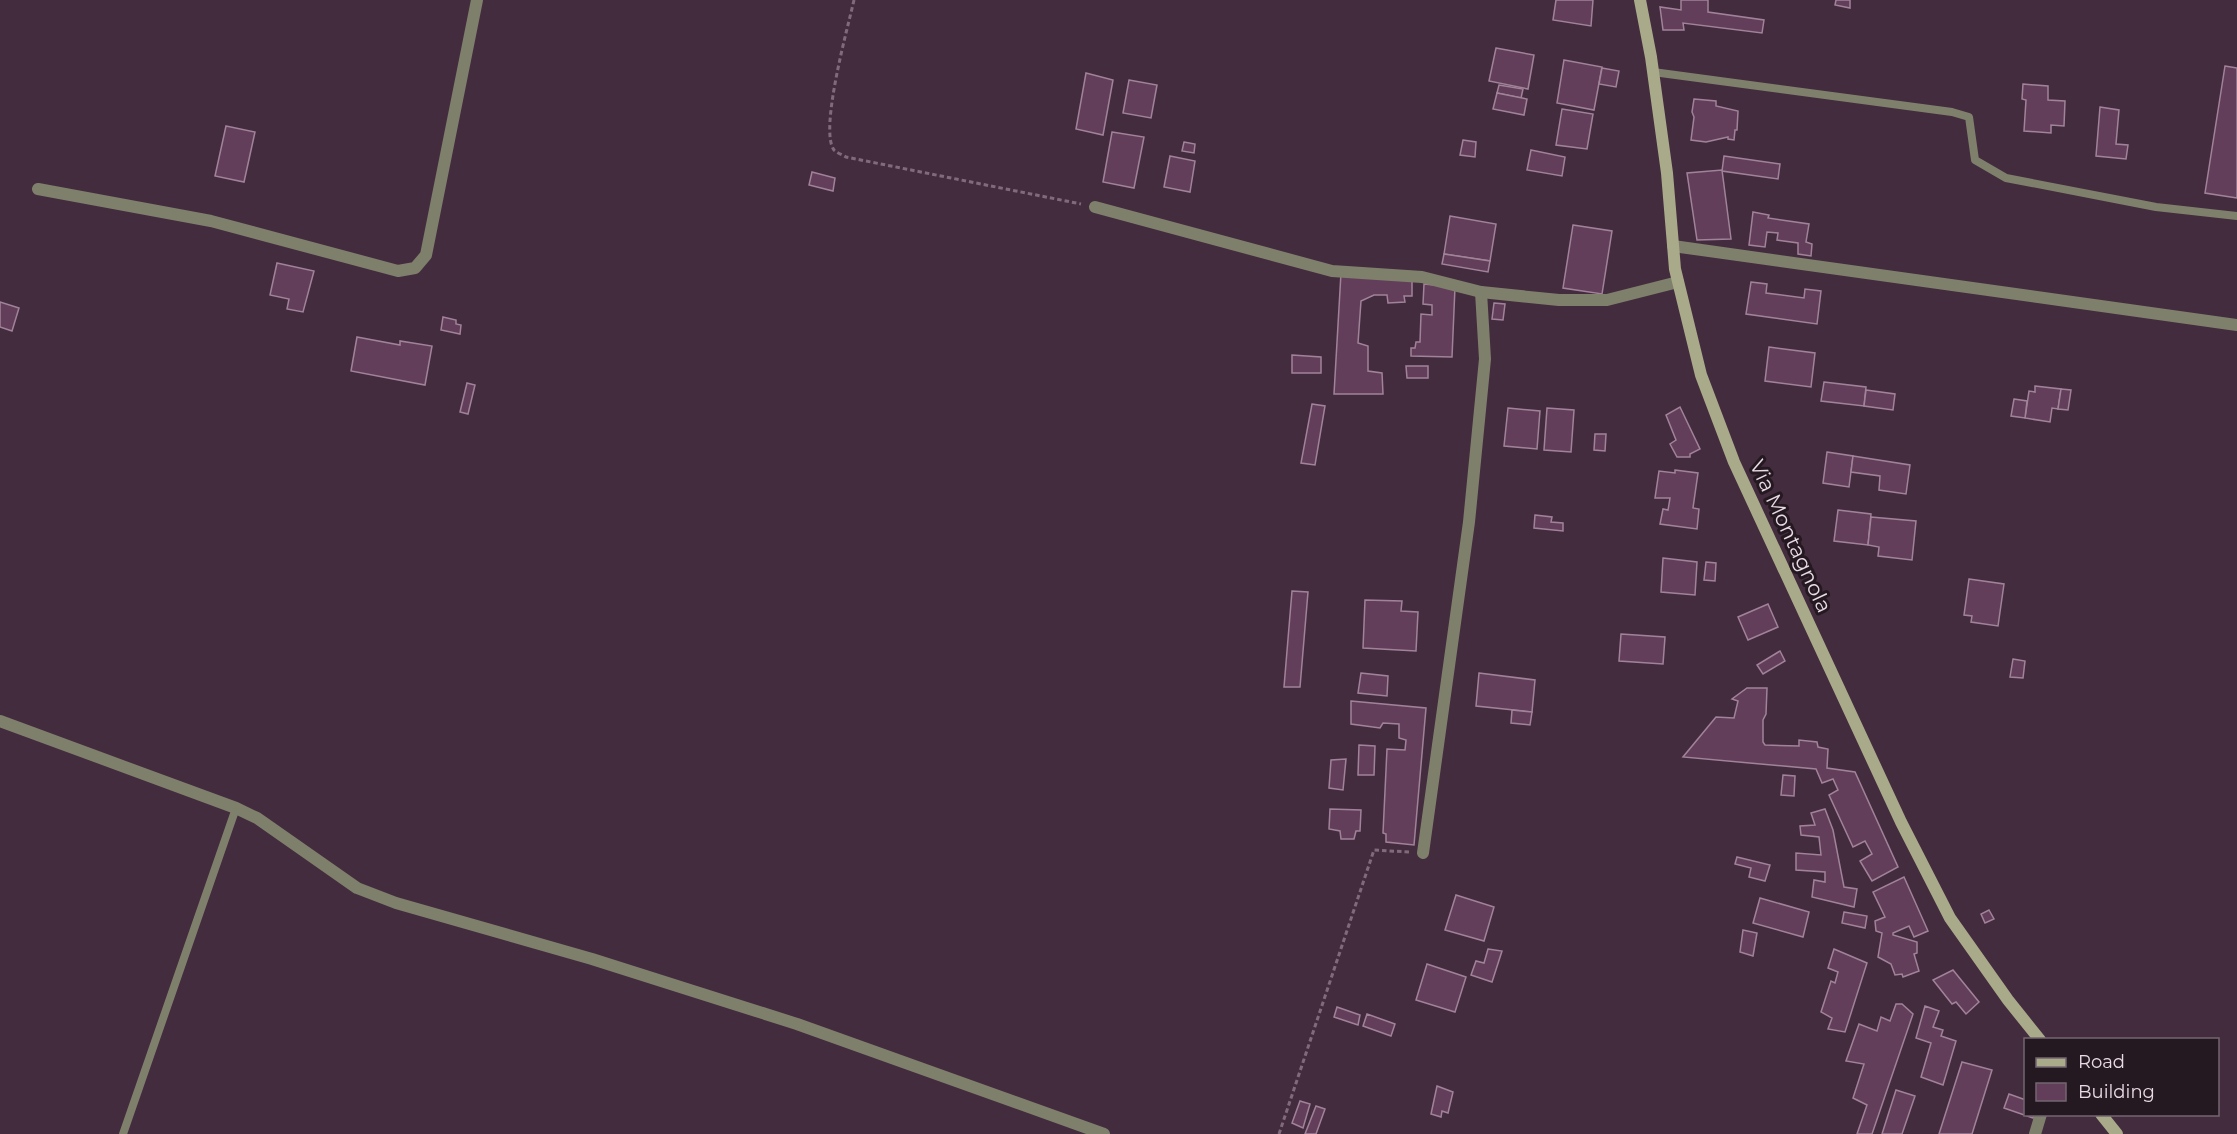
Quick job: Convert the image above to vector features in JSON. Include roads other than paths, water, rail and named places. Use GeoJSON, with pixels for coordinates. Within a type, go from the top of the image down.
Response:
{"type":"FeatureCollection","features":[{"type":"Feature","properties":{"kind":"street"},"geometry":{"type":"LineString","coordinates":[[38,189],[211,221],[398,271],[415,268],[426,255],[477,0]]}},
{"type":"Feature","properties":{"kind":"street","name":"Via Montagnola"},"geometry":{"type":"LineString","coordinates":[[1640,0],[1653,72],[1678,282],[1701,375],[1734,462],[1901,822],[1950,918],[2008,1000],[2038,1038]]}},
{"type":"Feature","properties":{"kind":"street"},"geometry":{"type":"LineString","coordinates":[[1095,207],[1332,271],[1422,277],[1481,292],[1559,300],[1607,300],[1678,282]]}},
{"type":"Feature","properties":{"kind":"street"},"geometry":{"type":"LineString","coordinates":[[1673,246],[2237,325]]}},
{"type":"Feature","properties":{"kind":"street"},"geometry":{"type":"LineString","coordinates":[[1423,852],[1469,522],[1485,359],[1481,292]]}},
{"type":"Feature","properties":{"kind":"street"},"geometry":{"type":"LineString","coordinates":[[0,721],[236,808],[257,818],[357,888],[396,903],[592,959],[797,1024],[1104,1134]]}},
{"type":"Feature","properties":{"kind":"street"},"geometry":{"type":"LineString","coordinates":[[2035,1134],[2040,1116]]}},
{"type":"Feature","properties":{"kind":"street"},"geometry":{"type":"LineString","coordinates":[[2103,1116],[2117,1134]]}},
{"type":"Feature","properties":{"kind":"lane"},"geometry":{"type":"LineString","coordinates":[[1653,72],[1952,112],[1969,117],[1975,160],[2006,178],[2156,207],[2237,216]]}},
{"type":"Feature","properties":{"kind":"lane"},"geometry":{"type":"LineString","coordinates":[[123,1134],[236,808]]}}]}
